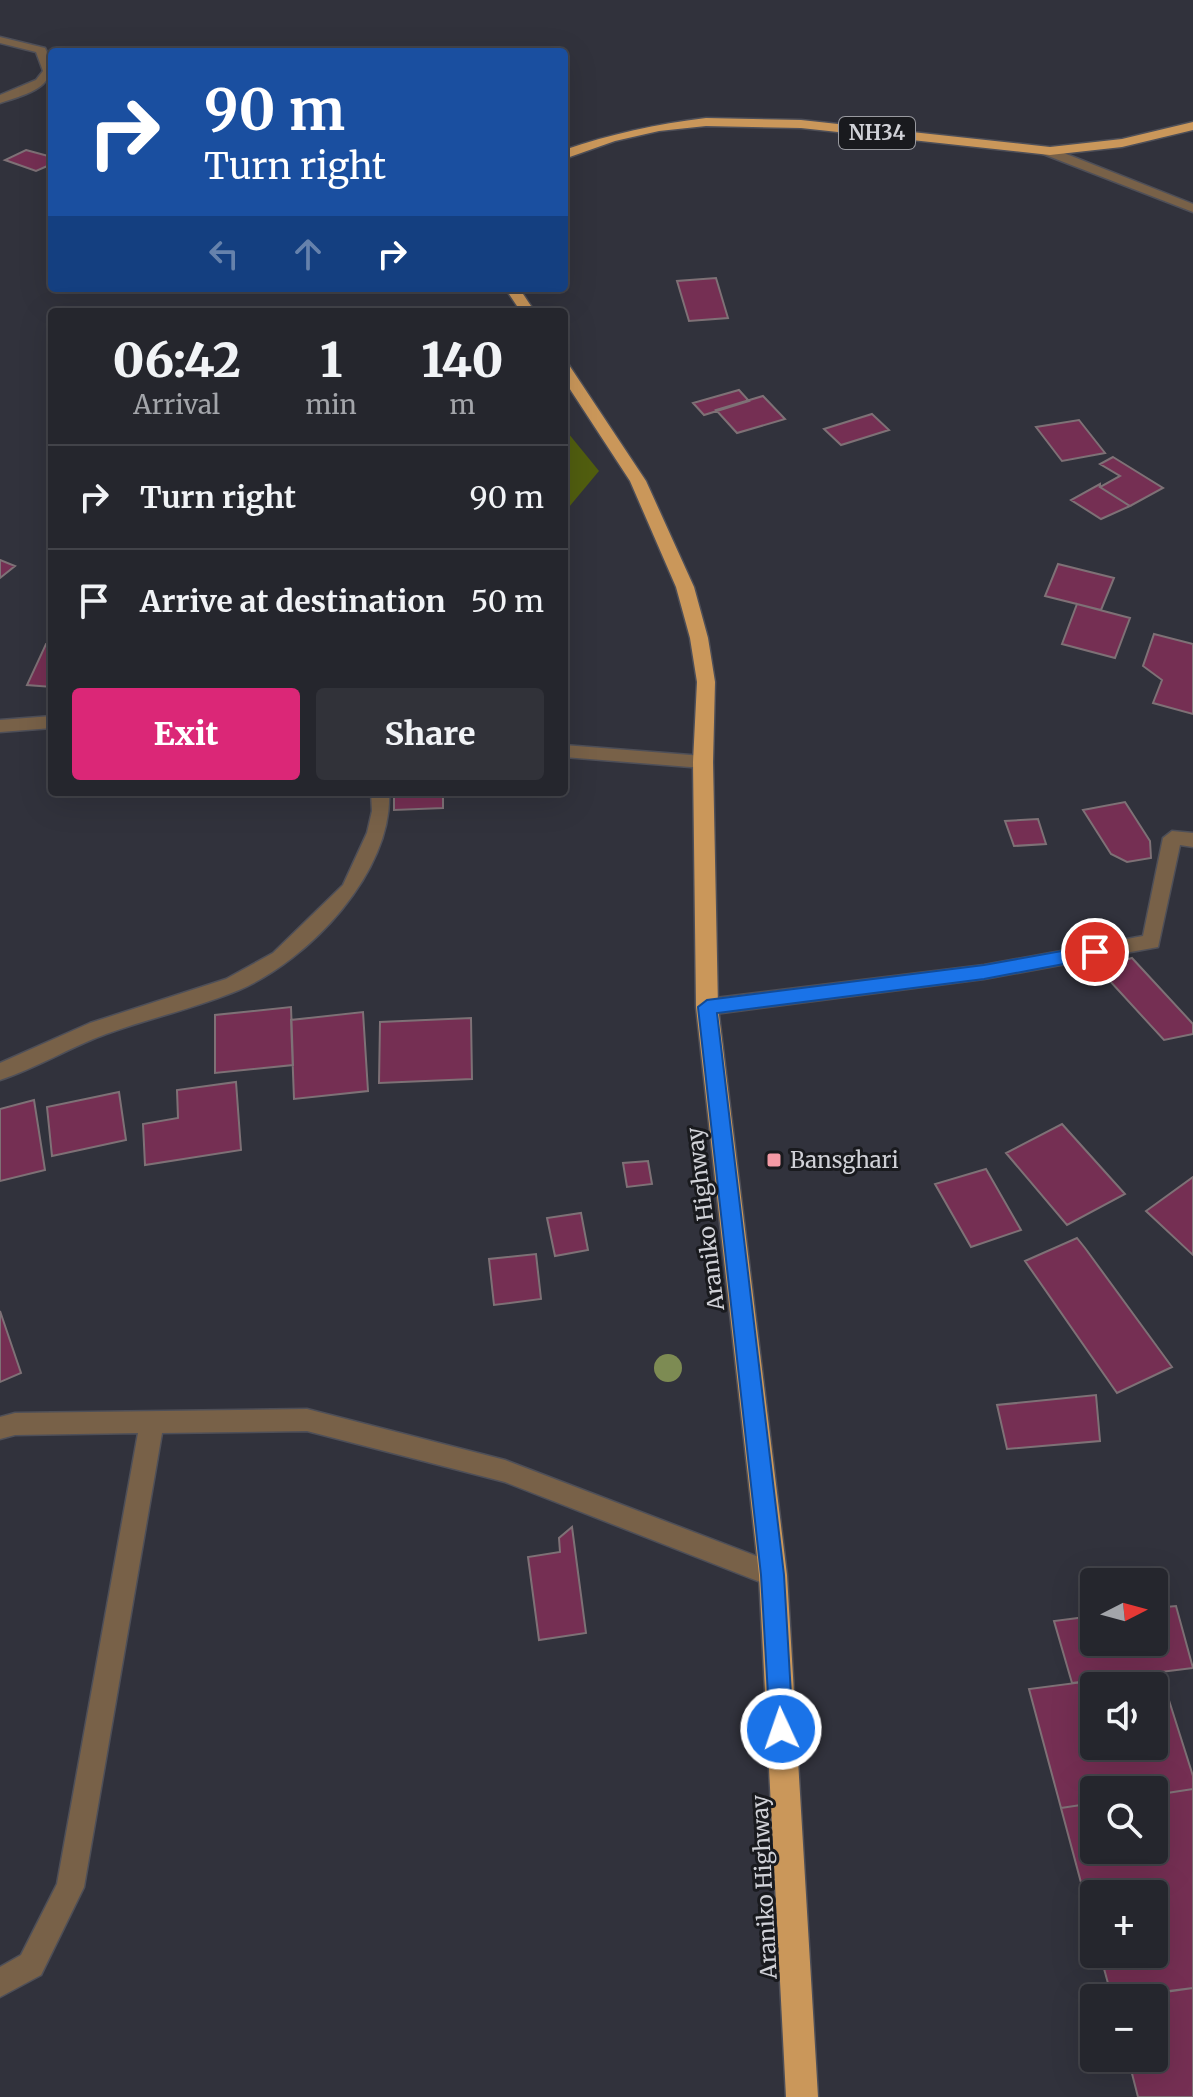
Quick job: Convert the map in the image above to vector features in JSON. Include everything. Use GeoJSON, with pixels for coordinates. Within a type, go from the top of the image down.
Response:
{"type":"FeatureCollection","features":[{"type":"Feature","properties":{"kind":"highway","name":"NH34"},"geometry":{"type":"LineString","coordinates":[[568,154],[635,130],[689,122],[809,125],[1047,151],[1127,143],[1193,126]]}},
{"type":"Feature","properties":{"kind":"highway","name":"Araniko Highway"},"geometry":{"type":"LineString","coordinates":[[568,374],[638,481],[685,587],[699,638],[706,682],[703,762],[707,1007],[773,1575],[802,2097]]}},
{"type":"Feature","properties":{"kind":"street"},"geometry":{"type":"LineString","coordinates":[[0,40],[41,50],[48,68]]}},
{"type":"Feature","properties":{"kind":"street"},"geometry":{"type":"LineString","coordinates":[[0,99],[40,82],[48,72]]}},
{"type":"Feature","properties":{"kind":"street"},"geometry":{"type":"LineString","coordinates":[[1047,151],[1193,208]]}},
{"type":"Feature","properties":{"kind":"street"},"geometry":{"type":"LineString","coordinates":[[0,726],[48,722]]}},
{"type":"Feature","properties":{"kind":"street"},"geometry":{"type":"LineString","coordinates":[[568,751],[703,762]]}},
{"type":"Feature","properties":{"kind":"street"},"geometry":{"type":"LineString","coordinates":[[0,1072],[97,1029],[233,984],[280,958],[350,889],[376,833],[381,811],[380,796]]}},
{"type":"Feature","properties":{"kind":"street"},"geometry":{"type":"LineString","coordinates":[[707,1007],[984,972],[1151,942],[1172,838],[1193,840]]}},
{"type":"Feature","properties":{"kind":"street"},"geometry":{"type":"LineString","coordinates":[[0,1428],[15,1424],[307,1420],[505,1471],[773,1575]]}},
{"type":"Feature","properties":{"kind":"street"},"geometry":{"type":"LineString","coordinates":[[0,1983],[31,1965],[70,1887],[152,1422]]}},
{"type":"Feature","properties":{"kind":"green space"},"geometry":{"type":"Polygon","coordinates":[[[568,433],[599,471],[568,508],[568,433]]]}},
{"type":"Feature","properties":{"kind":"building"},"geometry":{"type":"Polygon","coordinates":[[[26,150],[48,156],[48,166],[36,171],[5,160],[26,150]]]}},
{"type":"Feature","properties":{"kind":"building"},"geometry":{"type":"Polygon","coordinates":[[[716,278],[728,318],[689,321],[677,281],[716,278]]]}},
{"type":"Feature","properties":{"kind":"building"},"geometry":{"type":"Polygon","coordinates":[[[739,390],[749,401],[704,415],[693,403],[739,390]]]}},
{"type":"Feature","properties":{"kind":"building"},"geometry":{"type":"Polygon","coordinates":[[[763,396],[785,419],[737,433],[716,410],[763,396]]]}},
{"type":"Feature","properties":{"kind":"building"},"geometry":{"type":"Polygon","coordinates":[[[872,414],[889,430],[841,445],[824,429],[872,414]]]}},
{"type":"Feature","properties":{"kind":"building"},"geometry":{"type":"Polygon","coordinates":[[[1079,420],[1105,453],[1062,461],[1036,427],[1079,420]]]}},
{"type":"Feature","properties":{"kind":"building"},"geometry":{"type":"Polygon","coordinates":[[[1113,457],[1163,488],[1130,506],[1100,487],[1120,476],[1100,464],[1113,457]]]}},
{"type":"Feature","properties":{"kind":"building"},"geometry":{"type":"Polygon","coordinates":[[[1100,484],[1100,487],[1130,506],[1101,519],[1071,500],[1100,484]]]}},
{"type":"Feature","properties":{"kind":"building"},"geometry":{"type":"Polygon","coordinates":[[[0,560],[15,566],[0,578],[0,560]]]}},
{"type":"Feature","properties":{"kind":"building"},"geometry":{"type":"Polygon","coordinates":[[[1058,564],[1114,578],[1101,610],[1045,596],[1058,564]]]}},
{"type":"Feature","properties":{"kind":"building"},"geometry":{"type":"Polygon","coordinates":[[[1077,604],[1130,618],[1115,658],[1062,644],[1077,604]]]}},
{"type":"Feature","properties":{"kind":"building"},"geometry":{"type":"Polygon","coordinates":[[[1154,634],[1193,644],[1193,714],[1153,703],[1162,680],[1143,666],[1154,634]]]}},
{"type":"Feature","properties":{"kind":"building"},"geometry":{"type":"Polygon","coordinates":[[[46,644],[48,644],[48,687],[27,685],[46,644]]]}},
{"type":"Feature","properties":{"kind":"building"},"geometry":{"type":"Polygon","coordinates":[[[394,796],[443,796],[443,808],[394,810],[394,796]]]}},
{"type":"Feature","properties":{"kind":"building"},"geometry":{"type":"Polygon","coordinates":[[[1125,802],[1150,841],[1151,858],[1127,862],[1111,854],[1083,810],[1125,802]]]}},
{"type":"Feature","properties":{"kind":"building"},"geometry":{"type":"Polygon","coordinates":[[[1038,819],[1046,844],[1014,846],[1005,821],[1038,819]]]}},
{"type":"Feature","properties":{"kind":"building"},"geometry":{"type":"Polygon","coordinates":[[[1132,958],[1193,1024],[1193,1034],[1164,1040],[1098,968],[1132,958]]]}},
{"type":"Feature","properties":{"kind":"building"},"geometry":{"type":"Polygon","coordinates":[[[291,1007],[293,1065],[215,1073],[215,1015],[291,1007]]]}},
{"type":"Feature","properties":{"kind":"building"},"geometry":{"type":"Polygon","coordinates":[[[363,1012],[368,1091],[294,1099],[291,1020],[363,1012]]]}},
{"type":"Feature","properties":{"kind":"building"},"geometry":{"type":"Polygon","coordinates":[[[471,1018],[472,1079],[379,1083],[380,1022],[471,1018]]]}},
{"type":"Feature","properties":{"kind":"building"},"geometry":{"type":"Polygon","coordinates":[[[236,1082],[241,1150],[145,1165],[143,1124],[178,1118],[177,1090],[236,1082]]]}},
{"type":"Feature","properties":{"kind":"building"},"geometry":{"type":"Polygon","coordinates":[[[119,1092],[126,1140],[52,1156],[47,1107],[119,1092]]]}},
{"type":"Feature","properties":{"kind":"building"},"geometry":{"type":"Polygon","coordinates":[[[34,1100],[45,1170],[0,1181],[0,1109],[34,1100]]]}},
{"type":"Feature","properties":{"kind":"building"},"geometry":{"type":"Polygon","coordinates":[[[1062,1124],[1125,1194],[1067,1225],[1006,1153],[1062,1124]]]}},
{"type":"Feature","properties":{"kind":"building"},"geometry":{"type":"Polygon","coordinates":[[[648,1161],[652,1184],[627,1187],[623,1163],[648,1161]]]}},
{"type":"Feature","properties":{"kind":"building"},"geometry":{"type":"Polygon","coordinates":[[[986,1169],[1021,1230],[971,1247],[935,1184],[986,1169]]]}},
{"type":"Feature","properties":{"kind":"building"},"geometry":{"type":"Polygon","coordinates":[[[1193,1177],[1193,1255],[1146,1211],[1193,1177]]]}},
{"type":"Feature","properties":{"kind":"building"},"geometry":{"type":"Polygon","coordinates":[[[581,1213],[588,1250],[555,1256],[547,1218],[581,1213]]]}},
{"type":"Feature","properties":{"kind":"building"},"geometry":{"type":"Polygon","coordinates":[[[1077,1238],[1172,1367],[1117,1393],[1025,1261],[1077,1238]]]}},
{"type":"Feature","properties":{"kind":"building"},"geometry":{"type":"Polygon","coordinates":[[[536,1254],[541,1299],[494,1305],[489,1259],[536,1254]]]}},
{"type":"Feature","properties":{"kind":"building"},"geometry":{"type":"Polygon","coordinates":[[[0,1311],[21,1373],[0,1382],[0,1311]]]}},
{"type":"Feature","properties":{"kind":"building"},"geometry":{"type":"Polygon","coordinates":[[[1096,1395],[1100,1441],[1007,1449],[997,1405],[1096,1395]]]}},
{"type":"Feature","properties":{"kind":"building"},"geometry":{"type":"Polygon","coordinates":[[[572,1527],[586,1633],[539,1640],[528,1557],[560,1552],[559,1538],[572,1527]]]}},
{"type":"Feature","properties":{"kind":"building"},"geometry":{"type":"Polygon","coordinates":[[[1176,1606],[1193,1668],[1161,1672],[1080,1672],[1080,1682],[1072,1683],[1054,1621],[1080,1618],[1080,1656],[1168,1656],[1168,1607],[1176,1606]]]}},
{"type":"Feature","properties":{"kind":"building"},"geometry":{"type":"Polygon","coordinates":[[[1080,1682],[1080,1760],[1168,1760],[1168,1697],[1193,1776],[1193,1789],[1168,1793],[1168,1776],[1080,1776],[1080,1805],[1061,1808],[1029,1689],[1080,1682]]]}},
{"type":"Feature","properties":{"kind":"building"},"geometry":{"type":"Polygon","coordinates":[[[1193,1789],[1193,1988],[1168,1991],[1168,1984],[1108,1984],[1104,1968],[1168,1968],[1168,1880],[1080,1880],[1061,1808],[1080,1805],[1080,1864],[1168,1864],[1168,1793],[1193,1789]]]}},
{"type":"Feature","properties":{"kind":"building"},"geometry":{"type":"Polygon","coordinates":[[[1193,1988],[1193,2097],[1138,2097],[1132,2072],[1168,2072],[1168,1992],[1193,1988]]]}},
{"type":"Feature","properties":{"kind":"place","name":"Bansghari"},"geometry":{"type":"Point","coordinates":[774,1160]}},
{"type":"Feature","properties":{"kind":"route"},"geometry":{"type":"LineString","coordinates":[[781,1729],[773,1575],[707,1007],[984,972],[1095,952]]}}]}
